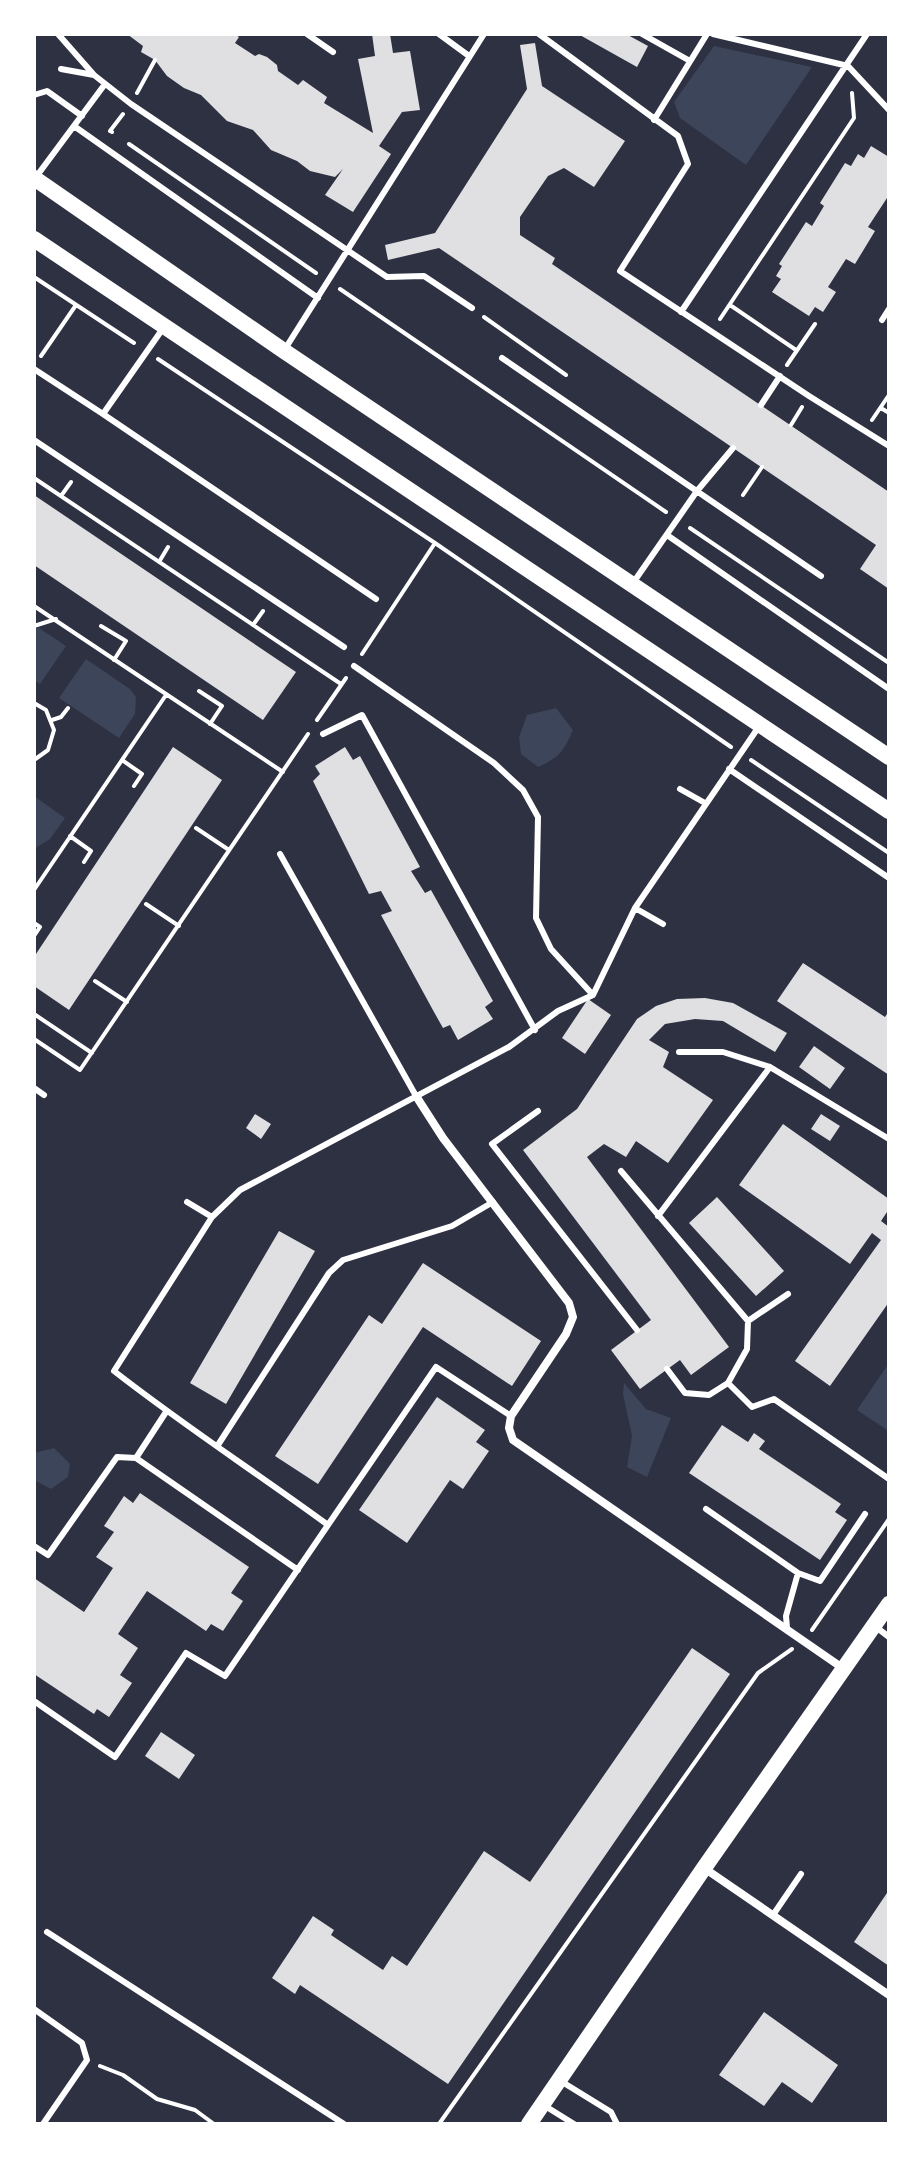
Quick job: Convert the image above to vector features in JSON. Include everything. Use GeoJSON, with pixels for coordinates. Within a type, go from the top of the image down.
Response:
{"type":"FeatureCollection","features":[{"type":"Feature","properties":{"kind":"main road"},"geometry":{"type":"LineString","coordinates":[[34,178],[284,351],[889,757]]}},
{"type":"Feature","properties":{"kind":"main road"},"geometry":{"type":"LineString","coordinates":[[34,239],[889,811]]}},
{"type":"Feature","properties":{"kind":"main road"},"geometry":{"type":"LineString","coordinates":[[529,2124],[889,1604]]}},
{"type":"Feature","properties":{"kind":"street"},"geometry":{"type":"LineString","coordinates":[[416,1096],[443,1138],[569,1303],[573,1317],[566,1334],[511,1416],[509,1428],[513,1440],[844,1670]]}},
{"type":"Feature","properties":{"kind":"street"},"geometry":{"type":"LineString","coordinates":[[704,1868],[889,1995]]}},
{"type":"Feature","properties":{"kind":"lane"},"geometry":{"type":"LineString","coordinates":[[58,34],[94,75],[131,104],[348,252],[387,277],[424,276],[472,308]]}},
{"type":"Feature","properties":{"kind":"lane"},"geometry":{"type":"LineString","coordinates":[[307,34],[333,52]]}},
{"type":"Feature","properties":{"kind":"lane"},"geometry":{"type":"LineString","coordinates":[[439,34],[469,56]]}},
{"type":"Feature","properties":{"kind":"lane"},"geometry":{"type":"LineString","coordinates":[[284,351],[484,34]]}},
{"type":"Feature","properties":{"kind":"lane"},"geometry":{"type":"LineString","coordinates":[[539,34],[678,136],[688,164],[620,271],[889,446]]}},
{"type":"Feature","properties":{"kind":"lane"},"geometry":{"type":"LineString","coordinates":[[642,34],[690,61]]}},
{"type":"Feature","properties":{"kind":"lane"},"geometry":{"type":"LineString","coordinates":[[654,120],[710,34],[848,66],[889,110]]}},
{"type":"Feature","properties":{"kind":"lane"},"geometry":{"type":"LineString","coordinates":[[681,312],[867,34]]}},
{"type":"Feature","properties":{"kind":"lane"},"geometry":{"type":"LineString","coordinates":[[61,69],[94,75]]}},
{"type":"Feature","properties":{"kind":"lane"},"geometry":{"type":"LineString","coordinates":[[34,178],[105,84]]}},
{"type":"Feature","properties":{"kind":"lane"},"geometry":{"type":"LineString","coordinates":[[34,95],[47,91],[82,116]]}},
{"type":"Feature","properties":{"kind":"lane"},"geometry":{"type":"LineString","coordinates":[[74,126],[318,298]]}},
{"type":"Feature","properties":{"kind":"lane"},"geometry":{"type":"LineString","coordinates":[[882,320],[889,309]]}},
{"type":"Feature","properties":{"kind":"lane"},"geometry":{"type":"LineString","coordinates":[[103,414],[164,327]]}},
{"type":"Feature","properties":{"kind":"lane"},"geometry":{"type":"LineString","coordinates":[[502,358],[821,576]]}},
{"type":"Feature","properties":{"kind":"lane"},"geometry":{"type":"LineString","coordinates":[[34,368],[376,599]]}},
{"type":"Feature","properties":{"kind":"lane"},"geometry":{"type":"LineString","coordinates":[[761,405],[780,376]]}},
{"type":"Feature","properties":{"kind":"lane"},"geometry":{"type":"LineString","coordinates":[[34,440],[344,647]]}},
{"type":"Feature","properties":{"kind":"lane"},"geometry":{"type":"LineString","coordinates":[[632,585],[697,491],[733,448]]}},
{"type":"Feature","properties":{"kind":"lane"},"geometry":{"type":"LineString","coordinates":[[667,535],[889,689]]}},
{"type":"Feature","properties":{"kind":"lane"},"geometry":{"type":"LineString","coordinates":[[354,666],[494,763],[523,790],[538,817],[536,918],[551,949],[593,995]]}},
{"type":"Feature","properties":{"kind":"lane"},"geometry":{"type":"LineString","coordinates":[[323,734],[362,715],[535,1030]]}},
{"type":"Feature","properties":{"kind":"lane"},"geometry":{"type":"LineString","coordinates":[[328,1525],[218,1445],[166,1412],[114,1371],[212,1217],[240,1190],[509,1047],[558,1011],[593,995],[635,908],[761,724]]}},
{"type":"Feature","properties":{"kind":"lane"},"geometry":{"type":"LineString","coordinates":[[729,769],[889,878]]}},
{"type":"Feature","properties":{"kind":"lane"},"geometry":{"type":"LineString","coordinates":[[680,789],[705,803]]}},
{"type":"Feature","properties":{"kind":"lane"},"geometry":{"type":"LineString","coordinates":[[280,854],[416,1096]]}},
{"type":"Feature","properties":{"kind":"lane"},"geometry":{"type":"LineString","coordinates":[[635,908],[663,924]]}},
{"type":"Feature","properties":{"kind":"lane"},"geometry":{"type":"LineString","coordinates":[[679,1052],[723,1052],[770,1067],[889,1139]]}},
{"type":"Feature","properties":{"kind":"lane"},"geometry":{"type":"LineString","coordinates":[[658,1216],[770,1067]]}},
{"type":"Feature","properties":{"kind":"lane"},"geometry":{"type":"LineString","coordinates":[[34,1088],[44,1095]]}},
{"type":"Feature","properties":{"kind":"lane"},"geometry":{"type":"LineString","coordinates":[[538,1111],[492,1144],[637,1330]]}},
{"type":"Feature","properties":{"kind":"lane"},"geometry":{"type":"LineString","coordinates":[[621,1171],[748,1321],[747,1349],[728,1383],[709,1395],[685,1393],[667,1369]]}},
{"type":"Feature","properties":{"kind":"lane"},"geometry":{"type":"LineString","coordinates":[[187,1202],[212,1217]]}},
{"type":"Feature","properties":{"kind":"lane"},"geometry":{"type":"LineString","coordinates":[[218,1445],[329,1273],[343,1260],[452,1226],[493,1202]]}},
{"type":"Feature","properties":{"kind":"lane"},"geometry":{"type":"LineString","coordinates":[[748,1321],[788,1294]]}},
{"type":"Feature","properties":{"kind":"lane"},"geometry":{"type":"LineString","coordinates":[[34,1701],[115,1757],[186,1653],[225,1676],[436,1367],[511,1416]]}},
{"type":"Feature","properties":{"kind":"lane"},"geometry":{"type":"LineString","coordinates":[[728,1383],[752,1407],[774,1399],[889,1479]]}},
{"type":"Feature","properties":{"kind":"lane"},"geometry":{"type":"LineString","coordinates":[[136,1458],[166,1412]]}},
{"type":"Feature","properties":{"kind":"lane"},"geometry":{"type":"LineString","coordinates":[[34,1546],[48,1555],[117,1457],[136,1458],[298,1570]]}},
{"type":"Feature","properties":{"kind":"lane"},"geometry":{"type":"LineString","coordinates":[[706,1509],[798,1573],[820,1581],[865,1514]]}},
{"type":"Feature","properties":{"kind":"lane"},"geometry":{"type":"LineString","coordinates":[[787,1628],[786,1616],[798,1573]]}},
{"type":"Feature","properties":{"kind":"lane"},"geometry":{"type":"LineString","coordinates":[[873,1626],[889,1637]]}},
{"type":"Feature","properties":{"kind":"lane"},"geometry":{"type":"LineString","coordinates":[[773,1915],[801,1874]]}},
{"type":"Feature","properties":{"kind":"lane"},"geometry":{"type":"LineString","coordinates":[[47,1932],[344,2124]]}},
{"type":"Feature","properties":{"kind":"lane"},"geometry":{"type":"LineString","coordinates":[[34,2009],[82,2043],[87,2060],[43,2124]]}},
{"type":"Feature","properties":{"kind":"lane"},"geometry":{"type":"LineString","coordinates":[[559,2080],[611,2112],[617,2124]]}},
{"type":"Feature","properties":{"kind":"lane"},"geometry":{"type":"LineString","coordinates":[[542,2105],[574,2124]]}},
{"type":"Feature","properties":{"kind":"path"},"geometry":{"type":"LineString","coordinates":[[155,60],[131,104],[110,131],[889,663]]}},
{"type":"Feature","properties":{"kind":"path"},"geometry":{"type":"LineString","coordinates":[[711,331],[854,118],[848,66]]}},
{"type":"Feature","properties":{"kind":"path"},"geometry":{"type":"LineString","coordinates":[[34,277],[435,543],[889,853]]}},
{"type":"Feature","properties":{"kind":"path"},"geometry":{"type":"LineString","coordinates":[[34,368],[76,305]]}},
{"type":"Feature","properties":{"kind":"path"},"geometry":{"type":"LineString","coordinates":[[730,305],[796,350]]}},
{"type":"Feature","properties":{"kind":"path"},"geometry":{"type":"LineString","coordinates":[[472,308],[566,375]]}},
{"type":"Feature","properties":{"kind":"path"},"geometry":{"type":"LineString","coordinates":[[780,376],[815,324]]}},
{"type":"Feature","properties":{"kind":"path"},"geometry":{"type":"LineString","coordinates":[[865,431],[889,395]]}},
{"type":"Feature","properties":{"kind":"path"},"geometry":{"type":"LineString","coordinates":[[791,425],[809,396]]}},
{"type":"Feature","properties":{"kind":"path"},"geometry":{"type":"LineString","coordinates":[[881,408],[889,413]]}},
{"type":"Feature","properties":{"kind":"path"},"geometry":{"type":"LineString","coordinates":[[743,495],[762,467]]}},
{"type":"Feature","properties":{"kind":"path"},"geometry":{"type":"LineString","coordinates":[[34,478],[341,684]]}},
{"type":"Feature","properties":{"kind":"path"},"geometry":{"type":"LineString","coordinates":[[34,1039],[80,1070],[435,543]]}},
{"type":"Feature","properties":{"kind":"path"},"geometry":{"type":"LineString","coordinates":[[34,606],[283,772]]}},
{"type":"Feature","properties":{"kind":"path"},"geometry":{"type":"LineString","coordinates":[[34,626],[56,619]]}},
{"type":"Feature","properties":{"kind":"path"},"geometry":{"type":"LineString","coordinates":[[101,626],[126,641],[114,660]]}},
{"type":"Feature","properties":{"kind":"path"},"geometry":{"type":"LineString","coordinates":[[199,691],[222,706],[210,724]]}},
{"type":"Feature","properties":{"kind":"path"},"geometry":{"type":"LineString","coordinates":[[34,890],[166,695]]}},
{"type":"Feature","properties":{"kind":"path"},"geometry":{"type":"LineString","coordinates":[[34,703],[46,710],[52,720],[53,741],[48,750],[34,760]]}},
{"type":"Feature","properties":{"kind":"path"},"geometry":{"type":"LineString","coordinates":[[52,720],[61,717],[68,708]]}},
{"type":"Feature","properties":{"kind":"path"},"geometry":{"type":"LineString","coordinates":[[122,760],[142,774],[134,786]]}},
{"type":"Feature","properties":{"kind":"path"},"geometry":{"type":"LineString","coordinates":[[196,828],[229,850]]}},
{"type":"Feature","properties":{"kind":"path"},"geometry":{"type":"LineString","coordinates":[[70,836],[91,851],[84,862]]}},
{"type":"Feature","properties":{"kind":"path"},"geometry":{"type":"LineString","coordinates":[[34,870],[43,876]]}},
{"type":"Feature","properties":{"kind":"path"},"geometry":{"type":"LineString","coordinates":[[146,904],[179,926]]}},
{"type":"Feature","properties":{"kind":"path"},"geometry":{"type":"LineString","coordinates":[[34,923],[40,927],[34,936]]}},
{"type":"Feature","properties":{"kind":"path"},"geometry":{"type":"LineString","coordinates":[[95,981],[127,1002]]}},
{"type":"Feature","properties":{"kind":"path"},"geometry":{"type":"LineString","coordinates":[[34,1014],[92,1053]]}},
{"type":"Feature","properties":{"kind":"path"},"geometry":{"type":"LineString","coordinates":[[439,2124],[758,1673],[804,1641],[889,1519]]}},
{"type":"Feature","properties":{"kind":"path"},"geometry":{"type":"LineString","coordinates":[[87,2060],[123,2075],[157,2099],[195,2110],[214,2124]]}},
{"type":"Feature","properties":{"kind":"shaded area"},"geometry":{"type":"Polygon","coordinates":[[[714,46],[812,67],[746,165],[680,118],[674,102],[714,46]]]}},
{"type":"Feature","properties":{"kind":"shaded area"},"geometry":{"type":"Polygon","coordinates":[[[39,628],[66,646],[40,684],[34,680],[34,629],[39,628]]]}},
{"type":"Feature","properties":{"kind":"shaded area"},"geometry":{"type":"Polygon","coordinates":[[[86,659],[130,689],[136,697],[135,714],[119,738],[59,698],[86,659]]]}},
{"type":"Feature","properties":{"kind":"shaded area"},"geometry":{"type":"Polygon","coordinates":[[[556,708],[573,730],[560,753],[538,767],[521,754],[519,737],[527,715],[556,708]]]}},
{"type":"Feature","properties":{"kind":"shaded area"},"geometry":{"type":"Polygon","coordinates":[[[34,796],[65,818],[50,839],[34,849],[34,796]]]}},
{"type":"Feature","properties":{"kind":"shaded area"},"geometry":{"type":"Polygon","coordinates":[[[889,1363],[889,1427],[887,1430],[857,1410],[889,1363]]]}},
{"type":"Feature","properties":{"kind":"shaded area"},"geometry":{"type":"Polygon","coordinates":[[[624,1383],[646,1409],[671,1418],[647,1477],[627,1467],[632,1436],[623,1394],[624,1383]]]}},
{"type":"Feature","properties":{"kind":"shaded area"},"geometry":{"type":"Polygon","coordinates":[[[54,1448],[70,1464],[68,1477],[51,1489],[34,1480],[34,1453],[54,1448]]]}},
{"type":"Feature","properties":{"kind":"building"},"geometry":{"type":"Polygon","coordinates":[[[127,34],[234,34],[239,37],[235,43],[255,56],[267,57],[277,65],[278,71],[298,85],[303,80],[327,97],[324,103],[373,133],[358,59],[375,56],[372,34],[390,34],[393,53],[410,51],[420,110],[402,112],[379,146],[391,154],[353,212],[325,195],[343,169],[335,177],[310,171],[297,161],[271,150],[253,130],[227,121],[201,95],[167,76],[155,60],[141,52],[143,46],[127,34]]]}},
{"type":"Feature","properties":{"kind":"building"},"geometry":{"type":"Polygon","coordinates":[[[578,34],[626,34],[648,46],[637,67],[578,34]]]}},
{"type":"Feature","properties":{"kind":"building"},"geometry":{"type":"Polygon","coordinates":[[[535,43],[542,86],[625,141],[594,187],[564,168],[548,176],[520,217],[520,235],[555,258],[552,264],[889,492],[889,589],[860,569],[876,545],[439,248],[388,260],[385,245],[435,233],[527,89],[520,45],[535,43]]]}},
{"type":"Feature","properties":{"kind":"building"},"geometry":{"type":"Polygon","coordinates":[[[871,146],[889,157],[889,199],[868,227],[875,231],[855,264],[846,259],[828,287],[836,292],[823,312],[815,307],[809,316],[772,292],[781,279],[776,276],[782,266],[779,264],[806,222],[812,226],[824,206],[820,203],[845,163],[851,166],[858,154],[864,158],[871,146]]]}},
{"type":"Feature","properties":{"kind":"building"},"geometry":{"type":"Polygon","coordinates":[[[34,495],[296,672],[263,720],[34,565],[34,495]]]}},
{"type":"Feature","properties":{"kind":"building"},"geometry":{"type":"Polygon","coordinates":[[[173,747],[222,780],[69,1010],[34,986],[34,957],[173,747]]]}},
{"type":"Feature","properties":{"kind":"building"},"geometry":{"type":"Polygon","coordinates":[[[345,747],[353,760],[360,756],[420,867],[411,871],[425,893],[431,890],[493,1001],[485,1007],[493,1019],[458,1040],[450,1025],[443,1028],[434,1012],[381,915],[392,911],[381,891],[369,894],[313,781],[320,774],[315,766],[345,747]]]}},
{"type":"Feature","properties":{"kind":"building"},"geometry":{"type":"Polygon","coordinates":[[[803,963],[885,1017],[889,1011],[889,1075],[777,1001],[803,963]]]}},
{"type":"Feature","properties":{"kind":"building"},"geometry":{"type":"Polygon","coordinates":[[[705,998],[733,1003],[787,1033],[775,1052],[723,1021],[695,1019],[665,1024],[649,1040],[669,1052],[663,1067],[713,1100],[668,1163],[636,1141],[626,1157],[604,1144],[587,1157],[729,1347],[691,1375],[680,1360],[640,1389],[611,1350],[651,1320],[523,1150],[577,1109],[637,1019],[656,1006],[677,999],[705,998]]]}},
{"type":"Feature","properties":{"kind":"building"},"geometry":{"type":"Polygon","coordinates":[[[588,999],[611,1015],[585,1054],[562,1038],[588,999]]]}},
{"type":"Feature","properties":{"kind":"building"},"geometry":{"type":"Polygon","coordinates":[[[814,1046],[845,1068],[830,1089],[799,1067],[814,1046]]]}},
{"type":"Feature","properties":{"kind":"building"},"geometry":{"type":"Polygon","coordinates":[[[255,1114],[271,1124],[261,1139],[246,1128],[255,1114]]]}},
{"type":"Feature","properties":{"kind":"building"},"geometry":{"type":"Polygon","coordinates":[[[821,1114],[840,1126],[830,1141],[811,1129],[821,1114]]]}},
{"type":"Feature","properties":{"kind":"building"},"geometry":{"type":"Polygon","coordinates":[[[783,1124],[889,1199],[889,1209],[881,1221],[889,1227],[889,1302],[830,1386],[795,1361],[881,1240],[872,1233],[850,1264],[739,1185],[783,1124]]]}},
{"type":"Feature","properties":{"kind":"building"},"geometry":{"type":"Polygon","coordinates":[[[717,1197],[784,1271],[756,1296],[689,1223],[717,1197]]]}},
{"type":"Feature","properties":{"kind":"building"},"geometry":{"type":"Polygon","coordinates":[[[279,1231],[315,1251],[226,1404],[190,1383],[279,1231]]]}},
{"type":"Feature","properties":{"kind":"building"},"geometry":{"type":"Polygon","coordinates":[[[423,1263],[541,1341],[512,1386],[423,1327],[318,1484],[275,1456],[369,1315],[382,1324],[423,1263]]]}},
{"type":"Feature","properties":{"kind":"building"},"geometry":{"type":"Polygon","coordinates":[[[437,1397],[485,1430],[476,1442],[489,1451],[463,1489],[450,1480],[407,1543],[359,1510],[437,1397]]]}},
{"type":"Feature","properties":{"kind":"building"},"geometry":{"type":"Polygon","coordinates":[[[722,1425],[748,1442],[754,1433],[765,1441],[759,1449],[841,1504],[835,1512],[847,1520],[820,1560],[689,1473],[722,1425]]]}},
{"type":"Feature","properties":{"kind":"building"},"geometry":{"type":"Polygon","coordinates":[[[140,1493],[249,1567],[231,1593],[243,1601],[223,1631],[211,1624],[206,1631],[147,1591],[118,1634],[138,1648],[120,1675],[132,1683],[109,1717],[97,1709],[94,1714],[34,1674],[34,1578],[84,1612],[113,1568],[96,1557],[114,1532],[104,1526],[124,1496],[133,1503],[140,1493]]]}},
{"type":"Feature","properties":{"kind":"building"},"geometry":{"type":"Polygon","coordinates":[[[692,1648],[730,1674],[448,2084],[300,1985],[295,1994],[272,1978],[313,1916],[334,1930],[331,1935],[383,1970],[392,1956],[407,1966],[484,1851],[530,1882],[692,1648]]]}},
{"type":"Feature","properties":{"kind":"building"},"geometry":{"type":"Polygon","coordinates":[[[161,1732],[195,1755],[179,1779],[145,1756],[161,1732]]]}},
{"type":"Feature","properties":{"kind":"building"},"geometry":{"type":"Polygon","coordinates":[[[889,1890],[889,1966],[854,1942],[889,1890]]]}},
{"type":"Feature","properties":{"kind":"building"},"geometry":{"type":"Polygon","coordinates":[[[764,2012],[838,2065],[812,2103],[782,2082],[764,2106],[719,2075],[764,2012]]]}}]}
